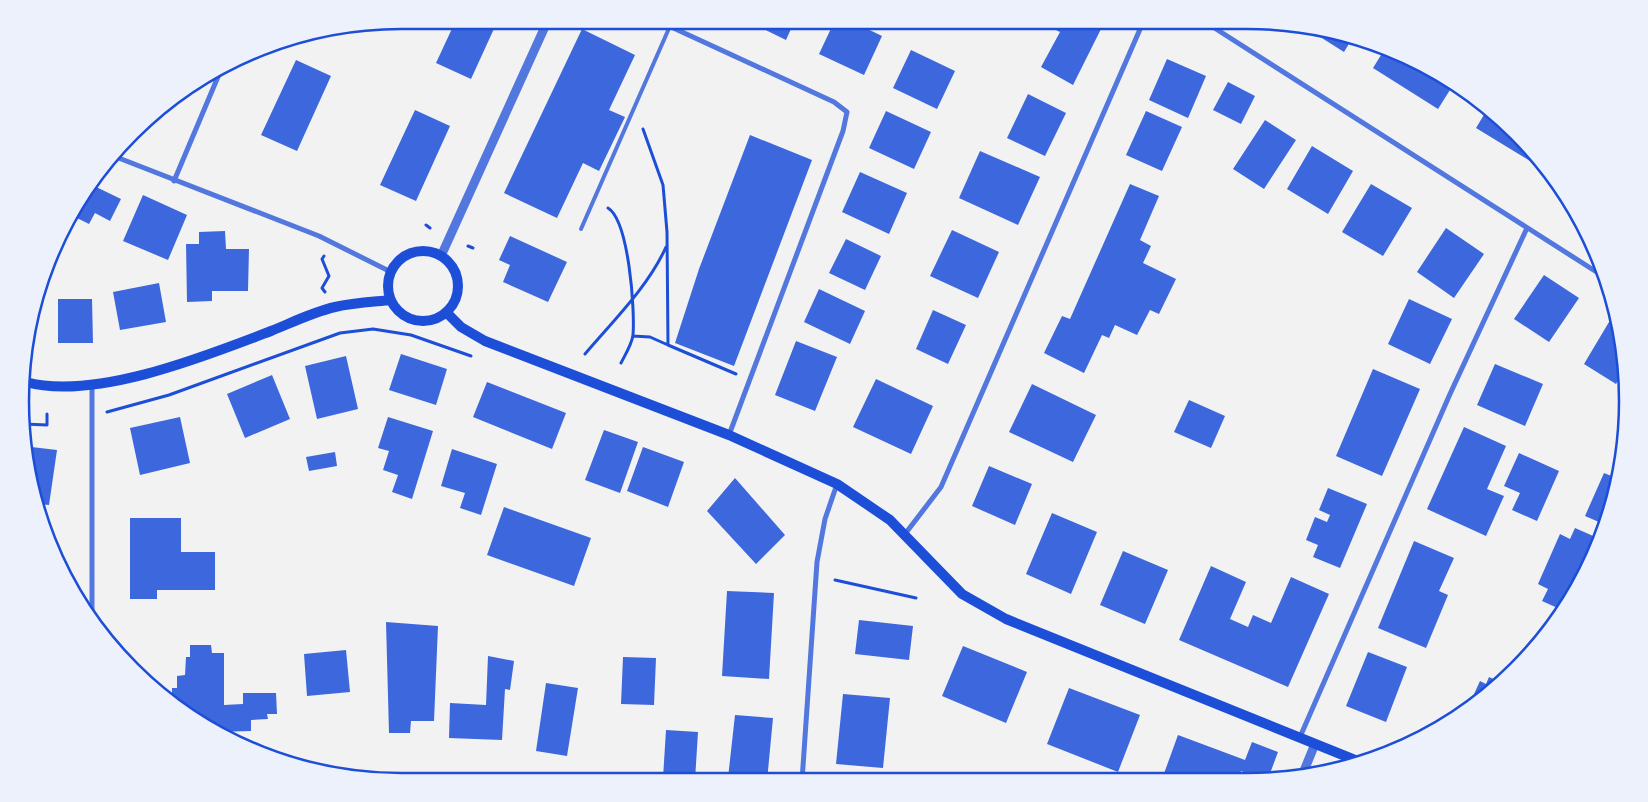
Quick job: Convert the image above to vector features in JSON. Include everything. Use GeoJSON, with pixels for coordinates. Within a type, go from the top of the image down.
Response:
{"type":"FeatureCollection","features":[{"type":"Feature","properties":{"kind":"main road"},"geometry":{"type":"LineString","coordinates":[[418,252],[430,252],[441,256],[450,263],[458,283],[453,304],[446,312],[426,321],[415,320],[401,313],[391,300],[389,281],[391,272],[398,262],[407,255],[418,252]]}},
{"type":"Feature","properties":{"kind":"main road"},"geometry":{"type":"LineString","coordinates":[[30,383],[39,386],[92,385],[137,376],[200,358],[333,307],[391,300]]}},
{"type":"Feature","properties":{"kind":"main road"},"geometry":{"type":"LineString","coordinates":[[446,312],[461,327],[485,342],[729,435],[837,484],[868,504],[905,534],[938,571],[962,594],[981,607],[1351,758]]}},
{"type":"Feature","properties":{"kind":"street"},"geometry":{"type":"LineString","coordinates":[[441,256],[544,29]]}},
{"type":"Feature","properties":{"kind":"street"},"geometry":{"type":"LineString","coordinates":[[676,29],[834,102],[847,112],[840,140],[729,435]]}},
{"type":"Feature","properties":{"kind":"street"},"geometry":{"type":"LineString","coordinates":[[905,534],[941,487],[1140,29]]}},
{"type":"Feature","properties":{"kind":"street"},"geometry":{"type":"LineString","coordinates":[[1216,29],[1595,271]]}},
{"type":"Feature","properties":{"kind":"street"},"geometry":{"type":"LineString","coordinates":[[174,181],[218,77]]}},
{"type":"Feature","properties":{"kind":"street"},"geometry":{"type":"LineString","coordinates":[[119,158],[319,236],[391,272]]}},
{"type":"Feature","properties":{"kind":"street"},"geometry":{"type":"LineString","coordinates":[[1300,737],[1450,394],[1527,228]]}},
{"type":"Feature","properties":{"kind":"street"},"geometry":{"type":"LineString","coordinates":[[92,385],[92,609]]}},
{"type":"Feature","properties":{"kind":"street"},"geometry":{"type":"LineString","coordinates":[[802,773],[818,554],[825,519],[837,484]]}},
{"type":"Feature","properties":{"kind":"street"},"geometry":{"type":"LineString","coordinates":[[1305,769],[1315,744]]}},
{"type":"Feature","properties":{"kind":"lane"},"geometry":{"type":"LineString","coordinates":[[581,228],[669,29]]}},
{"type":"Feature","properties":{"kind":"path"},"geometry":{"type":"LineString","coordinates":[[642,122],[644,135],[663,185],[667,244],[668,345]]}},
{"type":"Feature","properties":{"kind":"path"},"geometry":{"type":"LineString","coordinates":[[594,200],[612,210],[624,235],[633,297],[632,336],[621,363]]}},
{"type":"Feature","properties":{"kind":"path"},"geometry":{"type":"LineString","coordinates":[[426,225],[430,228]]}},
{"type":"Feature","properties":{"kind":"path"},"geometry":{"type":"LineString","coordinates":[[585,354],[633,297],[660,259],[667,244]]}},
{"type":"Feature","properties":{"kind":"path"},"geometry":{"type":"LineString","coordinates":[[468,246],[472,248]]}},
{"type":"Feature","properties":{"kind":"path"},"geometry":{"type":"LineString","coordinates":[[322,288],[329,276],[322,259],[325,253]]}},
{"type":"Feature","properties":{"kind":"path"},"geometry":{"type":"LineString","coordinates":[[337,323],[340,333]]}},
{"type":"Feature","properties":{"kind":"path"},"geometry":{"type":"LineString","coordinates":[[107,412],[178,392],[340,333],[373,329],[411,335],[473,357]]}},
{"type":"Feature","properties":{"kind":"path"},"geometry":{"type":"LineString","coordinates":[[632,336],[650,337],[750,379]]}},
{"type":"Feature","properties":{"kind":"path"},"geometry":{"type":"LineString","coordinates":[[30,424],[46,425],[47,414]]}},
{"type":"Feature","properties":{"kind":"path"},"geometry":{"type":"LineString","coordinates":[[835,580],[916,598]]}},
{"type":"Feature","properties":{"kind":"building"},"geometry":{"type":"Polygon","coordinates":[[[452,29],[494,29],[471,79],[436,63],[452,29]]]}},
{"type":"Feature","properties":{"kind":"building"},"geometry":{"type":"Polygon","coordinates":[[[582,29],[635,55],[609,110],[625,117],[599,171],[583,163],[557,218],[504,193],[582,29]]]}},
{"type":"Feature","properties":{"kind":"building"},"geometry":{"type":"Polygon","coordinates":[[[763,29],[791,29],[786,40],[763,29]]]}},
{"type":"Feature","properties":{"kind":"building"},"geometry":{"type":"Polygon","coordinates":[[[831,29],[868,29],[882,36],[864,75],[819,54],[831,29]]]}},
{"type":"Feature","properties":{"kind":"building"},"geometry":{"type":"Polygon","coordinates":[[[1054,29],[1101,29],[1073,85],[1041,67],[1060,32],[1054,29]]]}},
{"type":"Feature","properties":{"kind":"building"},"geometry":{"type":"Polygon","coordinates":[[[1318,36],[1349,43],[1344,52],[1318,36]]]}},
{"type":"Feature","properties":{"kind":"building"},"geometry":{"type":"Polygon","coordinates":[[[911,50],[955,71],[937,109],[893,88],[911,50]]]}},
{"type":"Feature","properties":{"kind":"building"},"geometry":{"type":"Polygon","coordinates":[[[1381,54],[1412,67],[1451,89],[1438,109],[1373,68],[1381,54]]]}},
{"type":"Feature","properties":{"kind":"building"},"geometry":{"type":"Polygon","coordinates":[[[1167,59],[1206,76],[1188,118],[1149,100],[1167,59]]]}},
{"type":"Feature","properties":{"kind":"building"},"geometry":{"type":"Polygon","coordinates":[[[296,60],[331,76],[297,151],[261,135],[296,60]]]}},
{"type":"Feature","properties":{"kind":"building"},"geometry":{"type":"Polygon","coordinates":[[[1228,82],[1255,96],[1241,124],[1213,110],[1228,82]]]}},
{"type":"Feature","properties":{"kind":"building"},"geometry":{"type":"Polygon","coordinates":[[[1028,94],[1066,113],[1045,156],[1007,138],[1028,94]]]}},
{"type":"Feature","properties":{"kind":"building"},"geometry":{"type":"Polygon","coordinates":[[[415,110],[450,126],[416,201],[380,185],[415,110]]]}},
{"type":"Feature","properties":{"kind":"building"},"geometry":{"type":"Polygon","coordinates":[[[886,111],[931,132],[914,169],[869,148],[886,111]]]}},
{"type":"Feature","properties":{"kind":"building"},"geometry":{"type":"Polygon","coordinates":[[[1146,111],[1182,127],[1162,171],[1126,155],[1146,111]]]}},
{"type":"Feature","properties":{"kind":"building"},"geometry":{"type":"Polygon","coordinates":[[[1484,114],[1510,138],[1532,162],[1476,128],[1484,114]]]}},
{"type":"Feature","properties":{"kind":"building"},"geometry":{"type":"Polygon","coordinates":[[[1265,120],[1296,140],[1264,189],[1233,169],[1265,120]]]}},
{"type":"Feature","properties":{"kind":"building"},"geometry":{"type":"Polygon","coordinates":[[[750,135],[812,160],[734,366],[675,343],[699,269],[750,135]]]}},
{"type":"Feature","properties":{"kind":"building"},"geometry":{"type":"Polygon","coordinates":[[[1312,146],[1353,171],[1328,214],[1287,189],[1312,146]]]}},
{"type":"Feature","properties":{"kind":"building"},"geometry":{"type":"Polygon","coordinates":[[[980,151],[1040,177],[1018,225],[959,198],[980,151]]]}},
{"type":"Feature","properties":{"kind":"building"},"geometry":{"type":"Polygon","coordinates":[[[860,172],[907,193],[889,234],[842,212],[860,172]]]}},
{"type":"Feature","properties":{"kind":"building"},"geometry":{"type":"Polygon","coordinates":[[[1130,184],[1159,196],[1140,240],[1151,246],[1143,263],[1176,279],[1159,314],[1150,310],[1137,335],[1115,325],[1109,338],[1102,335],[1084,373],[1044,353],[1062,316],[1070,319],[1130,184]]]}},
{"type":"Feature","properties":{"kind":"building"},"geometry":{"type":"Polygon","coordinates":[[[1371,184],[1412,208],[1383,256],[1342,232],[1371,184]]]}},
{"type":"Feature","properties":{"kind":"building"},"geometry":{"type":"Polygon","coordinates":[[[96,187],[121,199],[110,221],[95,213],[89,224],[77,218],[96,187]]]}},
{"type":"Feature","properties":{"kind":"building"},"geometry":{"type":"Polygon","coordinates":[[[143,195],[187,215],[168,260],[123,241],[143,195]]]}},
{"type":"Feature","properties":{"kind":"building"},"geometry":{"type":"Polygon","coordinates":[[[1446,228],[1484,254],[1454,298],[1417,272],[1446,228]]]}},
{"type":"Feature","properties":{"kind":"building"},"geometry":{"type":"Polygon","coordinates":[[[952,230],[999,252],[978,298],[930,276],[952,230]]]}},
{"type":"Feature","properties":{"kind":"building"},"geometry":{"type":"Polygon","coordinates":[[[225,231],[226,249],[249,249],[248,291],[212,291],[212,301],[187,302],[186,244],[199,244],[199,232],[225,231]]]}},
{"type":"Feature","properties":{"kind":"building"},"geometry":{"type":"Polygon","coordinates":[[[510,236],[567,262],[548,302],[503,282],[510,265],[499,260],[510,236]]]}},
{"type":"Feature","properties":{"kind":"building"},"geometry":{"type":"Polygon","coordinates":[[[846,239],[881,256],[865,290],[829,273],[846,239]]]}},
{"type":"Feature","properties":{"kind":"building"},"geometry":{"type":"Polygon","coordinates":[[[1544,275],[1579,298],[1549,342],[1514,319],[1544,275]]]}},
{"type":"Feature","properties":{"kind":"building"},"geometry":{"type":"Polygon","coordinates":[[[159,283],[166,322],[120,330],[113,292],[159,283]]]}},
{"type":"Feature","properties":{"kind":"building"},"geometry":{"type":"Polygon","coordinates":[[[819,289],[865,311],[850,344],[804,322],[819,289]]]}},
{"type":"Feature","properties":{"kind":"building"},"geometry":{"type":"Polygon","coordinates":[[[58,299],[92,299],[93,343],[58,343],[58,299]]]}},
{"type":"Feature","properties":{"kind":"building"},"geometry":{"type":"Polygon","coordinates":[[[1409,299],[1452,319],[1430,364],[1388,344],[1409,299]]]}},
{"type":"Feature","properties":{"kind":"building"},"geometry":{"type":"Polygon","coordinates":[[[933,310],[966,325],[948,364],[916,349],[933,310]]]}},
{"type":"Feature","properties":{"kind":"building"},"geometry":{"type":"Polygon","coordinates":[[[1609,322],[1611,323],[1616,352],[1618,381],[1616,384],[1584,364],[1609,322]]]}},
{"type":"Feature","properties":{"kind":"building"},"geometry":{"type":"Polygon","coordinates":[[[796,341],[837,357],[815,411],[775,395],[796,341]]]}},
{"type":"Feature","properties":{"kind":"building"},"geometry":{"type":"Polygon","coordinates":[[[401,354],[447,369],[436,405],[389,390],[401,354]]]}},
{"type":"Feature","properties":{"kind":"building"},"geometry":{"type":"Polygon","coordinates":[[[346,356],[358,409],[317,419],[305,366],[346,356]]]}},
{"type":"Feature","properties":{"kind":"building"},"geometry":{"type":"Polygon","coordinates":[[[1495,364],[1543,384],[1525,426],[1477,405],[1495,364]]]}},
{"type":"Feature","properties":{"kind":"building"},"geometry":{"type":"Polygon","coordinates":[[[1373,369],[1420,389],[1382,476],[1336,456],[1373,369]]]}},
{"type":"Feature","properties":{"kind":"building"},"geometry":{"type":"Polygon","coordinates":[[[272,375],[290,419],[245,438],[227,394],[272,375]]]}},
{"type":"Feature","properties":{"kind":"building"},"geometry":{"type":"Polygon","coordinates":[[[876,379],[933,406],[911,454],[853,427],[876,379]]]}},
{"type":"Feature","properties":{"kind":"building"},"geometry":{"type":"Polygon","coordinates":[[[487,382],[566,413],[552,449],[473,417],[487,382]]]}},
{"type":"Feature","properties":{"kind":"building"},"geometry":{"type":"Polygon","coordinates":[[[1032,384],[1096,415],[1073,462],[1009,432],[1032,384]]]}},
{"type":"Feature","properties":{"kind":"building"},"geometry":{"type":"Polygon","coordinates":[[[1189,400],[1225,416],[1211,448],[1174,432],[1189,400]]]}},
{"type":"Feature","properties":{"kind":"building"},"geometry":{"type":"Polygon","coordinates":[[[180,417],[190,463],[140,475],[130,428],[180,417]]]}},
{"type":"Feature","properties":{"kind":"building"},"geometry":{"type":"Polygon","coordinates":[[[388,417],[433,431],[412,499],[392,492],[398,475],[383,470],[389,451],[378,448],[388,417]]]}},
{"type":"Feature","properties":{"kind":"building"},"geometry":{"type":"Polygon","coordinates":[[[1464,427],[1506,446],[1487,489],[1504,496],[1486,536],[1427,509],[1464,427]]]}},
{"type":"Feature","properties":{"kind":"building"},"geometry":{"type":"Polygon","coordinates":[[[604,430],[638,442],[620,493],[585,480],[604,430]]]}},
{"type":"Feature","properties":{"kind":"building"},"geometry":{"type":"Polygon","coordinates":[[[32,447],[57,450],[49,505],[43,504],[41,497],[32,447]]]}},
{"type":"Feature","properties":{"kind":"building"},"geometry":{"type":"Polygon","coordinates":[[[643,447],[684,462],[668,507],[627,491],[643,447]]]}},
{"type":"Feature","properties":{"kind":"building"},"geometry":{"type":"Polygon","coordinates":[[[452,449],[497,464],[481,515],[460,508],[465,493],[441,486],[452,449]]]}},
{"type":"Feature","properties":{"kind":"building"},"geometry":{"type":"Polygon","coordinates":[[[335,452],[337,466],[309,471],[306,457],[335,452]]]}},
{"type":"Feature","properties":{"kind":"building"},"geometry":{"type":"Polygon","coordinates":[[[1519,453],[1559,471],[1537,521],[1512,510],[1520,493],[1504,486],[1519,453]]]}},
{"type":"Feature","properties":{"kind":"building"},"geometry":{"type":"Polygon","coordinates":[[[989,466],[1032,484],[1015,525],[972,506],[989,466]]]}},
{"type":"Feature","properties":{"kind":"building"},"geometry":{"type":"Polygon","coordinates":[[[1604,473],[1612,476],[1599,522],[1585,516],[1604,473]]]}},
{"type":"Feature","properties":{"kind":"building"},"geometry":{"type":"Polygon","coordinates":[[[735,478],[785,535],[756,564],[707,511],[735,478]]]}},
{"type":"Feature","properties":{"kind":"building"},"geometry":{"type":"Polygon","coordinates":[[[1328,488],[1367,504],[1340,568],[1313,557],[1318,545],[1306,540],[1315,517],[1327,522],[1330,515],[1319,510],[1328,488]]]}},
{"type":"Feature","properties":{"kind":"building"},"geometry":{"type":"Polygon","coordinates":[[[504,507],[591,538],[574,586],[487,555],[504,507]]]}},
{"type":"Feature","properties":{"kind":"building"},"geometry":{"type":"Polygon","coordinates":[[[1052,513],[1097,532],[1071,594],[1026,574],[1052,513]]]}},
{"type":"Feature","properties":{"kind":"building"},"geometry":{"type":"Polygon","coordinates":[[[130,518],[181,518],[181,552],[215,552],[215,590],[157,590],[157,599],[130,599],[130,518]]]}},
{"type":"Feature","properties":{"kind":"building"},"geometry":{"type":"Polygon","coordinates":[[[1575,528],[1593,536],[1581,566],[1557,608],[1542,601],[1548,589],[1538,584],[1560,534],[1570,539],[1575,528]]]}},
{"type":"Feature","properties":{"kind":"building"},"geometry":{"type":"Polygon","coordinates":[[[1414,541],[1454,558],[1439,591],[1448,595],[1426,648],[1378,628],[1414,541]]]}},
{"type":"Feature","properties":{"kind":"building"},"geometry":{"type":"Polygon","coordinates":[[[1123,551],[1168,570],[1145,624],[1100,605],[1123,551]]]}},
{"type":"Feature","properties":{"kind":"building"},"geometry":{"type":"Polygon","coordinates":[[[1211,566],[1246,582],[1230,619],[1248,627],[1253,615],[1271,623],[1291,577],[1329,594],[1288,687],[1179,640],[1211,566]]]}},
{"type":"Feature","properties":{"kind":"building"},"geometry":{"type":"Polygon","coordinates":[[[727,591],[774,593],[769,679],[722,676],[727,591]]]}},
{"type":"Feature","properties":{"kind":"building"},"geometry":{"type":"Polygon","coordinates":[[[859,620],[913,626],[909,660],[855,654],[859,620]]]}},
{"type":"Feature","properties":{"kind":"building"},"geometry":{"type":"Polygon","coordinates":[[[386,622],[438,626],[434,721],[411,721],[410,733],[389,733],[386,622]]]}},
{"type":"Feature","properties":{"kind":"building"},"geometry":{"type":"Polygon","coordinates":[[[190,645],[211,645],[212,653],[224,653],[224,705],[243,704],[243,693],[276,693],[277,714],[267,714],[268,719],[251,720],[251,731],[230,732],[194,711],[172,694],[172,688],[177,688],[177,676],[185,675],[186,657],[190,657],[190,645]]]}},
{"type":"Feature","properties":{"kind":"building"},"geometry":{"type":"Polygon","coordinates":[[[963,646],[1027,672],[1006,723],[942,696],[963,646]]]}},
{"type":"Feature","properties":{"kind":"building"},"geometry":{"type":"Polygon","coordinates":[[[346,650],[350,692],[307,696],[304,654],[346,650]]]}},
{"type":"Feature","properties":{"kind":"building"},"geometry":{"type":"Polygon","coordinates":[[[1368,652],[1407,667],[1386,722],[1346,706],[1368,652]]]}},
{"type":"Feature","properties":{"kind":"building"},"geometry":{"type":"Polygon","coordinates":[[[488,656],[514,661],[510,690],[505,689],[502,740],[449,738],[450,703],[486,705],[488,656]]]}},
{"type":"Feature","properties":{"kind":"building"},"geometry":{"type":"Polygon","coordinates":[[[623,657],[656,658],[654,705],[621,704],[623,657]]]}},
{"type":"Feature","properties":{"kind":"building"},"geometry":{"type":"Polygon","coordinates":[[[1489,677],[1494,679],[1473,697],[1480,681],[1486,684],[1489,677]]]}},
{"type":"Feature","properties":{"kind":"building"},"geometry":{"type":"Polygon","coordinates":[[[546,683],[578,688],[567,756],[536,751],[546,683]]]}},
{"type":"Feature","properties":{"kind":"building"},"geometry":{"type":"Polygon","coordinates":[[[1069,688],[1140,715],[1118,772],[1047,744],[1069,688]]]}},
{"type":"Feature","properties":{"kind":"building"},"geometry":{"type":"Polygon","coordinates":[[[843,694],[890,698],[883,768],[836,764],[843,694]]]}},
{"type":"Feature","properties":{"kind":"building"},"geometry":{"type":"Polygon","coordinates":[[[735,715],[773,718],[768,773],[729,773],[735,715]]]}},
{"type":"Feature","properties":{"kind":"building"},"geometry":{"type":"Polygon","coordinates":[[[666,730],[698,732],[695,773],[663,773],[666,730]]]}},
{"type":"Feature","properties":{"kind":"building"},"geometry":{"type":"Polygon","coordinates":[[[1178,735],[1245,760],[1252,742],[1278,752],[1271,772],[1164,773],[1178,735]]]}}]}
